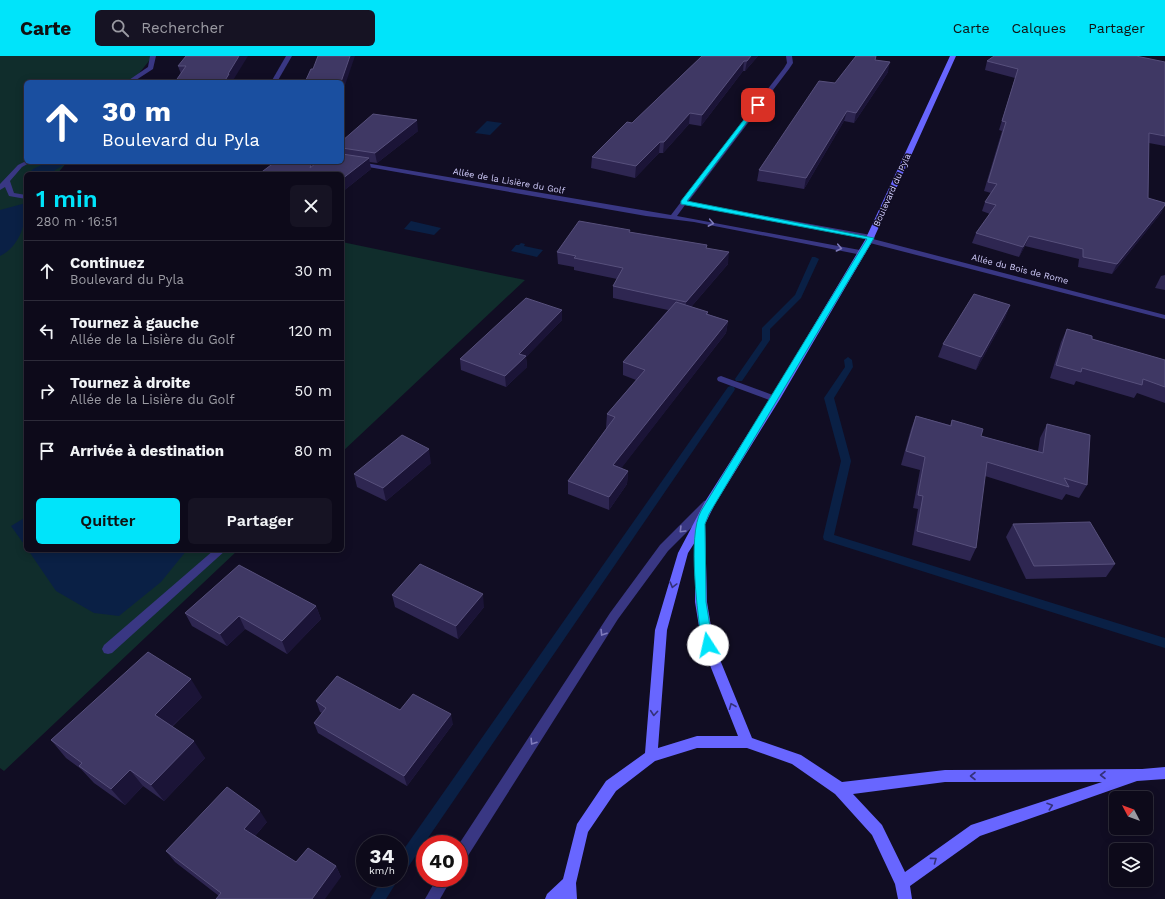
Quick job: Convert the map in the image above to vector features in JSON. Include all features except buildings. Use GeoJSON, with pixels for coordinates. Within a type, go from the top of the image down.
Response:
{"type":"FeatureCollection","features":[{"type":"Feature","properties":{"kind":"street"},"geometry":{"type":"LineString","coordinates":[[132,80],[151,68],[153,56]]}},
{"type":"Feature","properties":{"kind":"street"},"geometry":{"type":"LineString","coordinates":[[275,80],[289,56]]}},
{"type":"Feature","properties":{"kind":"street"},"geometry":{"type":"LineString","coordinates":[[673,217],[786,69],[790,63],[789,56]]}},
{"type":"Feature","properties":{"kind":"street","name":"Boulevard du Pyla"},"geometry":{"type":"LineString","coordinates":[[651,756],[661,630],[680,562],[710,503],[775,399],[870,239],[953,56]]}},
{"type":"Feature","properties":{"kind":"street","name":"Allée de la Lisière du Golf"},"geometry":{"type":"LineString","coordinates":[[344,161],[646,214],[673,217],[862,253]]}},
{"type":"Feature","properties":{"kind":"street"},"geometry":{"type":"LineString","coordinates":[[0,188],[20,166],[24,164]]}},
{"type":"Feature","properties":{"kind":"street"},"geometry":{"type":"LineString","coordinates":[[6,180],[12,195],[24,198]]}},
{"type":"Feature","properties":{"kind":"street"},"geometry":{"type":"LineString","coordinates":[[683,203],[870,239]]}},
{"type":"Feature","properties":{"kind":"street","name":"Allée du Bois de Rome"},"geometry":{"type":"LineString","coordinates":[[870,239],[1165,317]]}},
{"type":"Feature","properties":{"kind":"street"},"geometry":{"type":"LineString","coordinates":[[722,379],[775,399]]}},
{"type":"Feature","properties":{"kind":"street"},"geometry":{"type":"LineString","coordinates":[[468,843],[614,616],[664,548],[710,503]]}},
{"type":"Feature","properties":{"kind":"street"},"geometry":{"type":"LineString","coordinates":[[700,524],[701,602],[708,645],[747,742]]}},
{"type":"Feature","properties":{"kind":"street"},"geometry":{"type":"LineString","coordinates":[[108,648],[218,552]]}},
{"type":"Feature","properties":{"kind":"street"},"geometry":{"type":"LineString","coordinates":[[570,899],[569,883],[582,829],[611,786],[651,756],[697,742],[747,742],[796,759],[840,789],[877,830],[902,883],[905,899]]}},
{"type":"Feature","properties":{"kind":"street"},"geometry":{"type":"LineString","coordinates":[[840,789],[945,776],[1142,775],[1165,773]]}},
{"type":"Feature","properties":{"kind":"street"},"geometry":{"type":"LineString","coordinates":[[902,883],[976,830],[1142,775]]}},
{"type":"Feature","properties":{"kind":"street"},"geometry":{"type":"LineString","coordinates":[[552,899],[569,883]]}},
{"type":"Feature","properties":{"kind":"street"},"geometry":{"type":"LineString","coordinates":[[432,899],[439,887]]}},
{"type":"Feature","properties":{"kind":"green space"},"geometry":{"type":"Polygon","coordinates":[[[0,56],[153,56],[134,80],[24,80],[24,164],[65,164],[59,172],[24,172],[24,552],[236,552],[4,771],[0,768],[0,56]]]}},
{"type":"Feature","properties":{"kind":"green space"},"geometry":{"type":"Polygon","coordinates":[[[344,242],[525,280],[344,450],[344,242]]]}},
{"type":"Feature","properties":{"kind":"water"},"geometry":{"type":"Polygon","coordinates":[[[487,121],[502,123],[490,135],[475,133],[487,121]]]}},
{"type":"Feature","properties":{"kind":"water"},"geometry":{"type":"Polygon","coordinates":[[[44,164],[66,164],[54,172],[30,172],[44,164]]]}},
{"type":"Feature","properties":{"kind":"water"},"geometry":{"type":"Polygon","coordinates":[[[24,204],[24,222],[20,234],[7,252],[0,256],[0,210],[24,204]]]}},
{"type":"Feature","properties":{"kind":"water"},"geometry":{"type":"Polygon","coordinates":[[[411,221],[441,228],[434,235],[404,229],[411,221]]]}},
{"type":"Feature","properties":{"kind":"water"},"geometry":{"type":"Polygon","coordinates":[[[521,243],[525,244],[524,246],[543,250],[537,257],[511,251],[516,245],[521,243]]]}},
{"type":"Feature","properties":{"kind":"water"},"geometry":{"type":"Polygon","coordinates":[[[24,518],[24,544],[11,526],[24,518]]]}},
{"type":"Feature","properties":{"kind":"water"},"geometry":{"type":"Polygon","coordinates":[[[29,552],[185,552],[161,582],[119,616],[94,613],[56,591],[29,552]]]}},
{"type":"Feature","properties":{"kind":"waterway"},"geometry":{"type":"LineString","coordinates":[[739,379],[766,340],[766,328],[798,296],[815,259]]}},
{"type":"Feature","properties":{"kind":"waterway"},"geometry":{"type":"LineString","coordinates":[[848,360],[849,367],[829,398],[846,461],[828,537],[1165,643]]}},
{"type":"Feature","properties":{"kind":"waterway"},"geometry":{"type":"LineString","coordinates":[[408,855],[731,389]]}},
{"type":"Feature","properties":{"kind":"waterway"},"geometry":{"type":"LineString","coordinates":[[377,899],[386,887]]}},
{"type":"Feature","properties":{"kind":"route"},"geometry":{"type":"LineString","coordinates":[[708,645],[701,602],[700,524],[704,514],[782,388],[871,238],[683,203],[758,105]]}}]}
